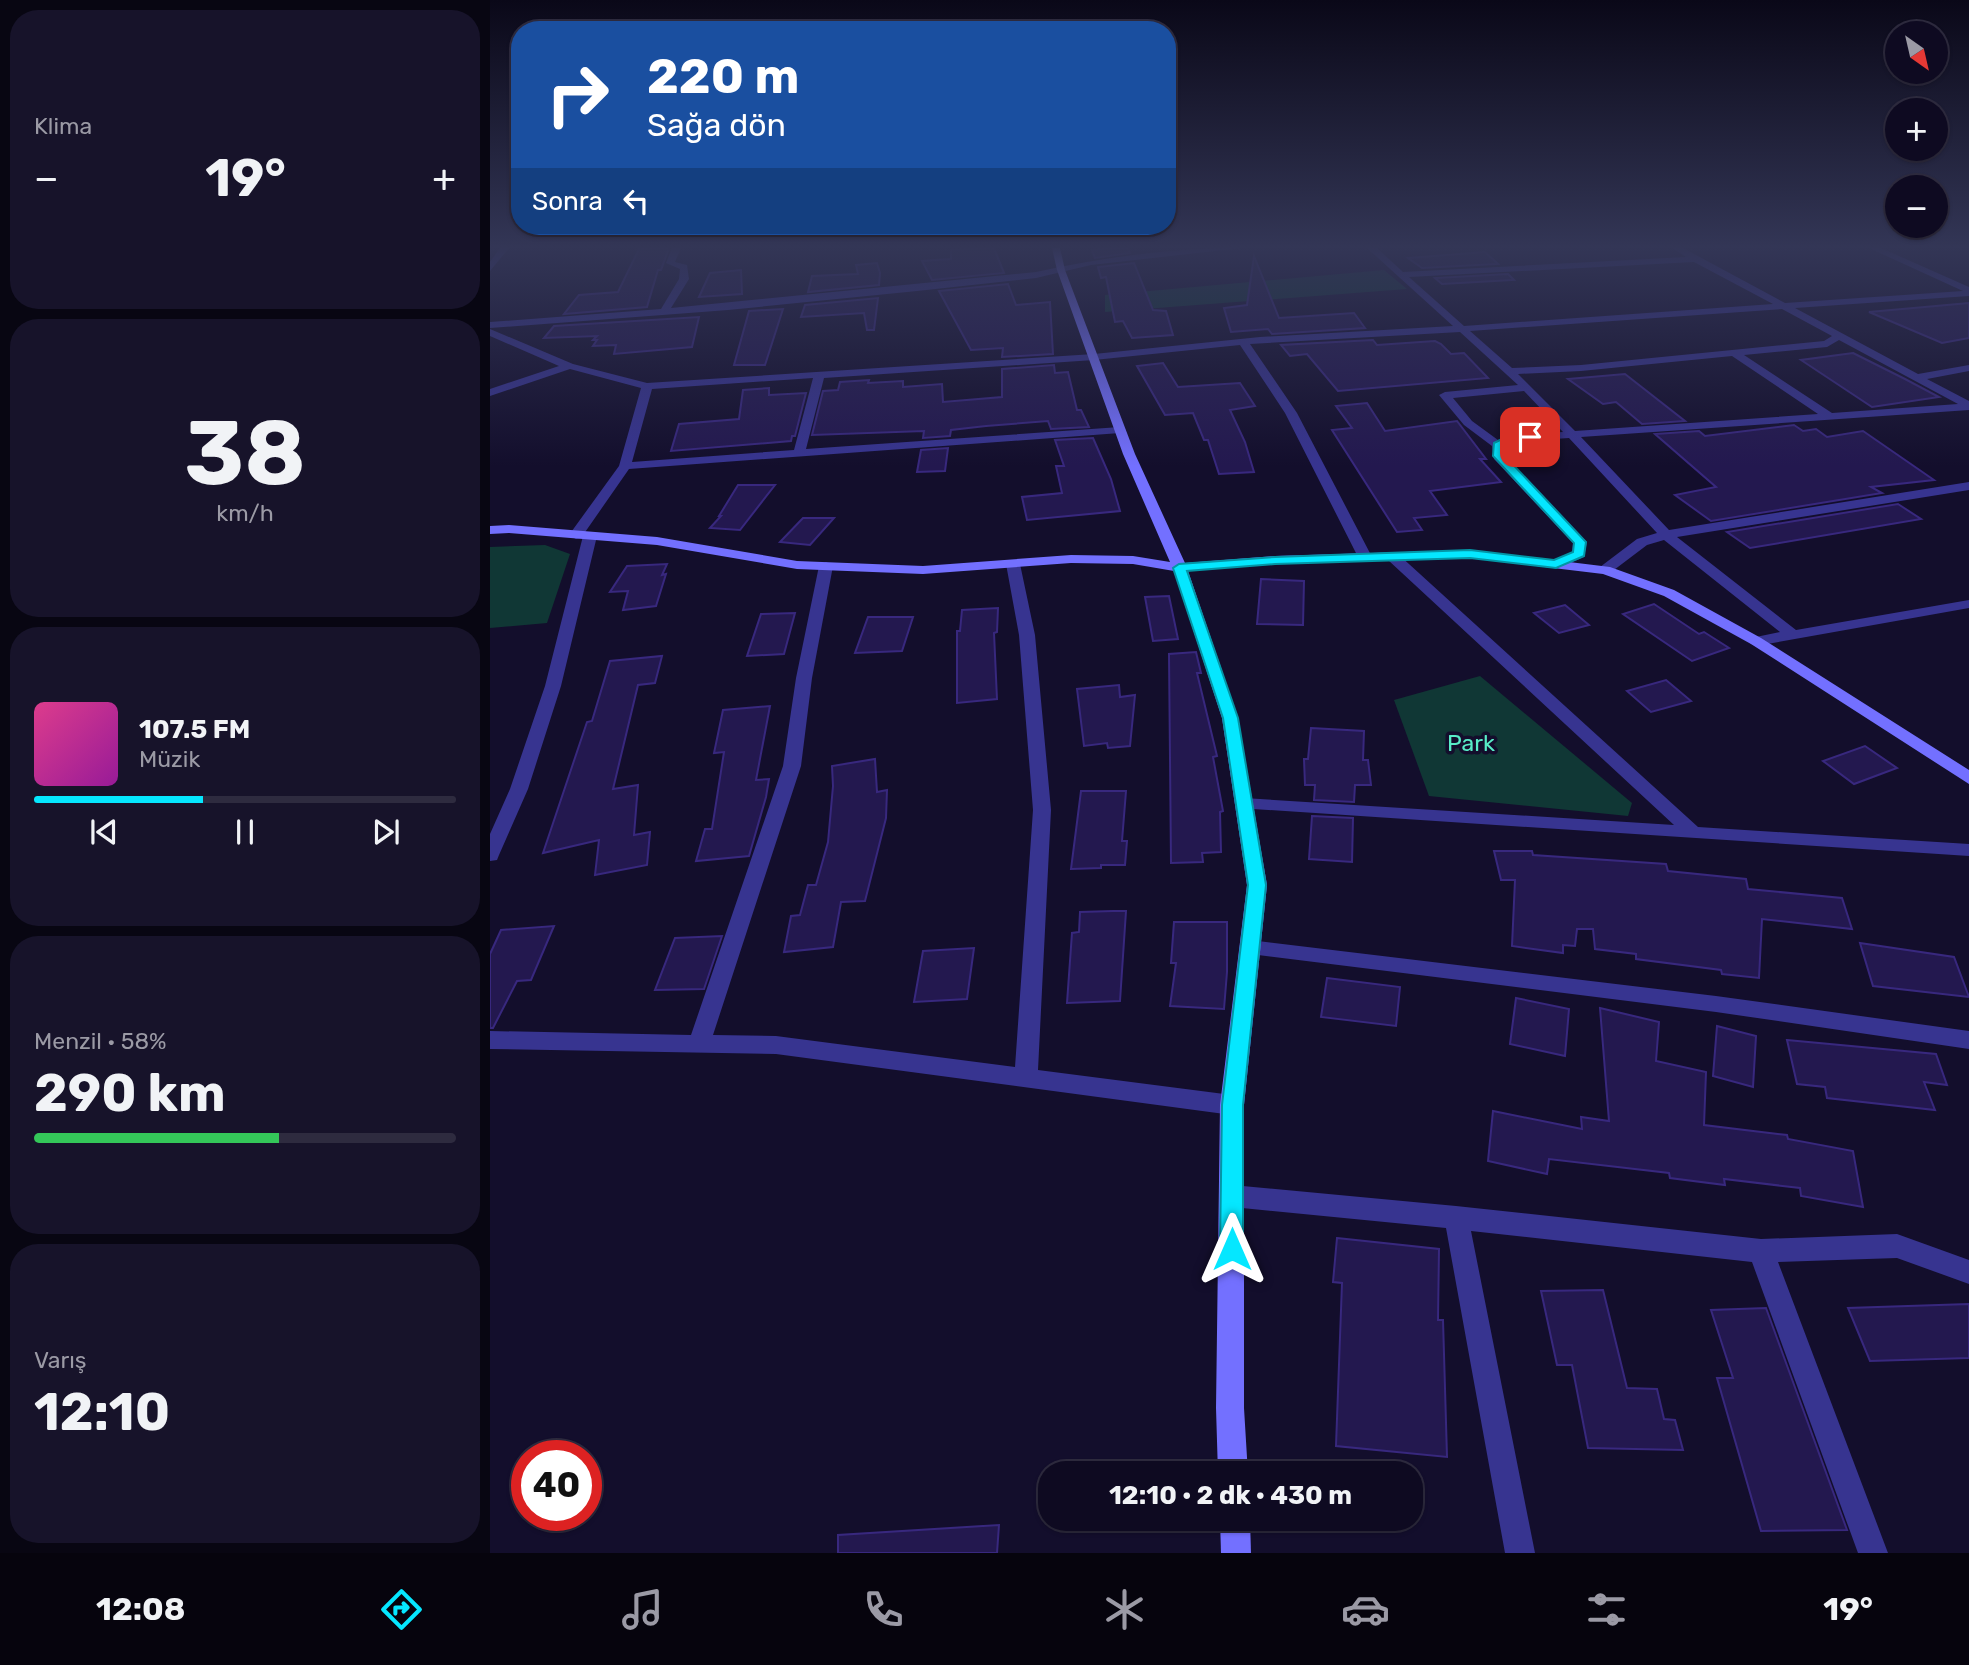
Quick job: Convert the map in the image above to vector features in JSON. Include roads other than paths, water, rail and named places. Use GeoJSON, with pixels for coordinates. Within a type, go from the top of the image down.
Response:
{"type":"FeatureCollection","features":[{"type":"Feature","properties":{"kind":"street"},"geometry":{"type":"LineString","coordinates":[[490,325],[551,320]]}},
{"type":"Feature","properties":{"kind":"street"},"geometry":{"type":"LineString","coordinates":[[1080,320],[1121,430],[1179,568],[1230,718],[1257,885],[1233,1105],[1230,1408],[1232,1461]]}},
{"type":"Feature","properties":{"kind":"street"},"geometry":{"type":"LineString","coordinates":[[1452,320],[1527,387],[1666,535],[1792,634]]}},
{"type":"Feature","properties":{"kind":"street"},"geometry":{"type":"LineString","coordinates":[[490,332],[569,366],[648,386],[1094,357],[1243,342],[1574,320]]}},
{"type":"Feature","properties":{"kind":"street"},"geometry":{"type":"LineString","coordinates":[[1805,320],[1969,407]]}},
{"type":"Feature","properties":{"kind":"street"},"geometry":{"type":"LineString","coordinates":[[1508,370],[1581,368],[1828,344],[1837,337]]}},
{"type":"Feature","properties":{"kind":"street"},"geometry":{"type":"LineString","coordinates":[[1243,342],[1291,413],[1365,557]]}},
{"type":"Feature","properties":{"kind":"street"},"geometry":{"type":"LineString","coordinates":[[1734,353],[1832,418]]}},
{"type":"Feature","properties":{"kind":"street"},"geometry":{"type":"LineString","coordinates":[[490,393],[569,366]]}},
{"type":"Feature","properties":{"kind":"street"},"geometry":{"type":"LineString","coordinates":[[1913,378],[1969,368]]}},
{"type":"Feature","properties":{"kind":"street"},"geometry":{"type":"LineString","coordinates":[[799,452],[820,373]]}},
{"type":"Feature","properties":{"kind":"street"},"geometry":{"type":"LineString","coordinates":[[490,855],[519,789],[553,686],[583,535],[625,466],[648,386]]}},
{"type":"Feature","properties":{"kind":"street"},"geometry":{"type":"LineString","coordinates":[[1498,445],[1468,423],[1445,395],[1527,387]]}},
{"type":"Feature","properties":{"kind":"street"},"geometry":{"type":"LineString","coordinates":[[1498,445],[1508,439],[1969,407]]}},
{"type":"Feature","properties":{"kind":"street"},"geometry":{"type":"LineString","coordinates":[[625,466],[1121,430]]}},
{"type":"Feature","properties":{"kind":"street"},"geometry":{"type":"LineString","coordinates":[[1498,445],[1498,456],[1580,542],[1579,554],[1556,564]]}},
{"type":"Feature","properties":{"kind":"street"},"geometry":{"type":"LineString","coordinates":[[1605,570],[1642,542],[1666,535],[1969,486]]}},
{"type":"Feature","properties":{"kind":"street"},"geometry":{"type":"LineString","coordinates":[[490,530],[657,541],[797,565],[923,570],[1071,559],[1133,560],[1179,568],[1470,554],[1605,570],[1669,593],[1756,641],[1969,778]]}},
{"type":"Feature","properties":{"kind":"street"},"geometry":{"type":"LineString","coordinates":[[1393,556],[1694,833]]}},
{"type":"Feature","properties":{"kind":"street"},"geometry":{"type":"LineString","coordinates":[[1013,564],[1027,635],[1042,810],[1026,1078]]}},
{"type":"Feature","properties":{"kind":"street"},"geometry":{"type":"LineString","coordinates":[[699,1044],[792,766],[804,678],[826,566]]}},
{"type":"Feature","properties":{"kind":"street"},"geometry":{"type":"LineString","coordinates":[[1756,641],[1969,604]]}},
{"type":"Feature","properties":{"kind":"street"},"geometry":{"type":"LineString","coordinates":[[1244,804],[1969,850]]}},
{"type":"Feature","properties":{"kind":"street"},"geometry":{"type":"LineString","coordinates":[[1250,947],[1716,1004],[1969,1040]]}},
{"type":"Feature","properties":{"kind":"street"},"geometry":{"type":"LineString","coordinates":[[490,1040],[776,1045],[1233,1105]]}},
{"type":"Feature","properties":{"kind":"street"},"geometry":{"type":"LineString","coordinates":[[1232,1196],[1456,1217],[1761,1251],[1897,1246],[1969,1272]]}},
{"type":"Feature","properties":{"kind":"street"},"geometry":{"type":"LineString","coordinates":[[1456,1217],[1521,1553]]}},
{"type":"Feature","properties":{"kind":"street"},"geometry":{"type":"LineString","coordinates":[[1761,1251],[1872,1553]]}},
{"type":"Feature","properties":{"kind":"street"},"geometry":{"type":"LineString","coordinates":[[1235,1531],[1236,1553]]}},
{"type":"Feature","properties":{"kind":"park label","name":"Park"},"geometry":{"type":"Point","coordinates":[1471,743]}}]}
